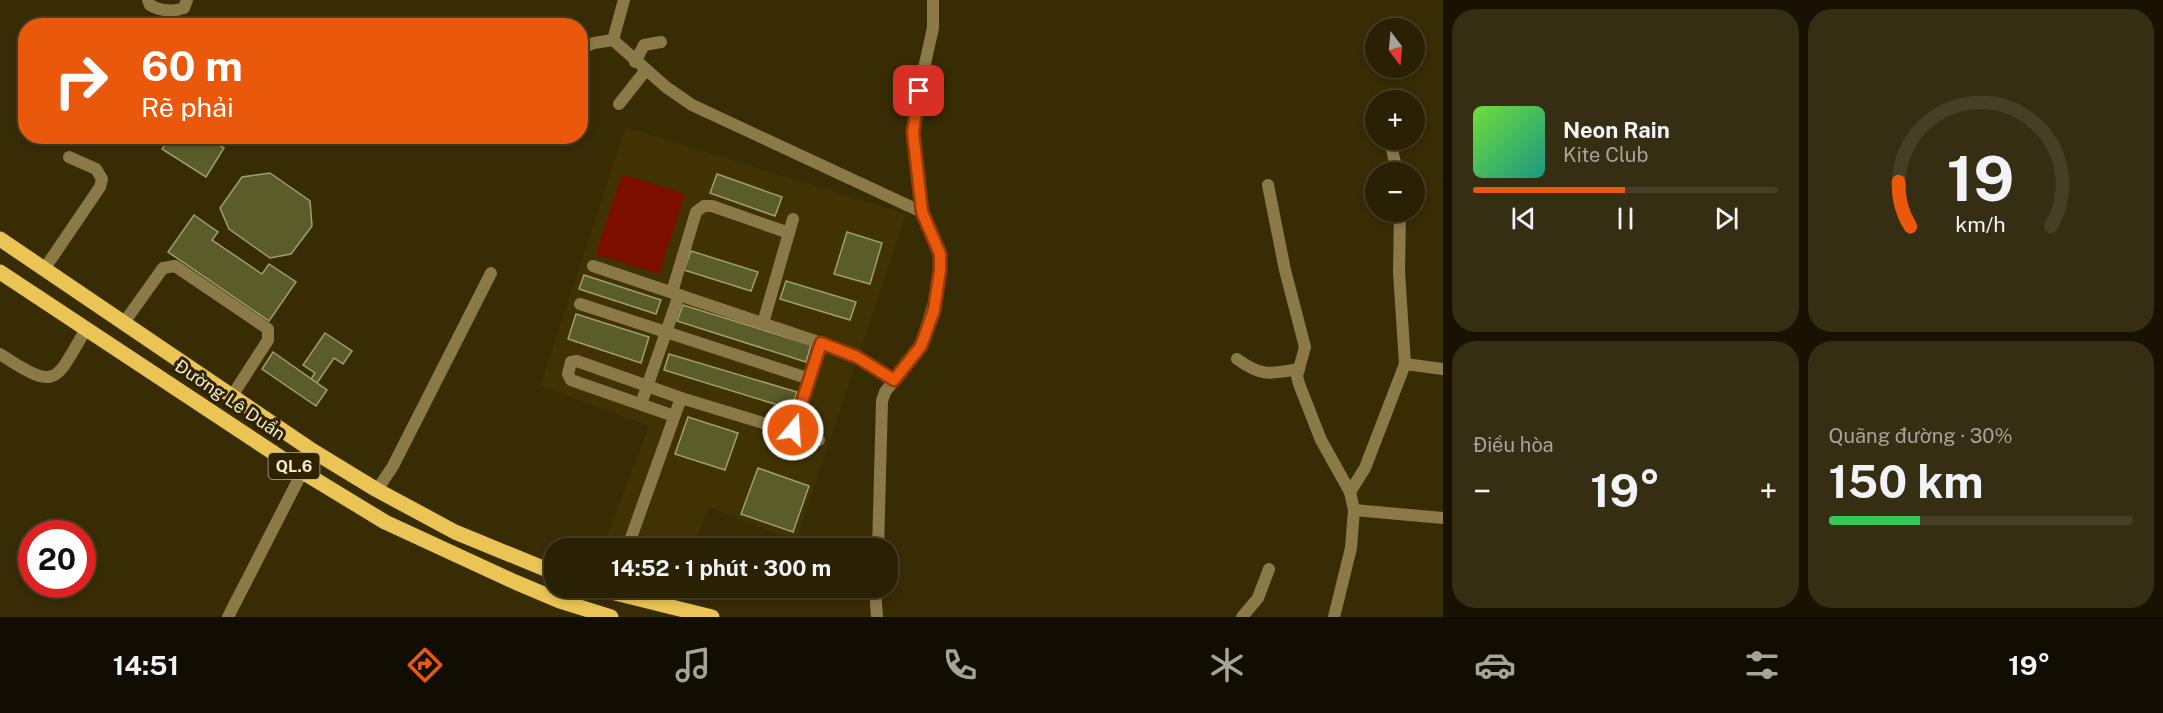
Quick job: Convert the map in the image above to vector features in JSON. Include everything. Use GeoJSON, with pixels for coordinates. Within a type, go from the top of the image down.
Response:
{"type":"FeatureCollection","features":[{"type":"Feature","properties":{"kind":"main road","name":"Đường Lê Duẩn"},"geometry":{"type":"LineString","coordinates":[[0,239],[313,451],[377,490],[455,532],[544,568]]}},
{"type":"Feature","properties":{"kind":"main road","name":"Đường Lê Duẩn"},"geometry":{"type":"LineString","coordinates":[[0,272],[301,471],[385,522],[560,601],[610,617]]}},
{"type":"Feature","properties":{"kind":"main road"},"geometry":{"type":"LineString","coordinates":[[639,598],[712,617]]}},
{"type":"Feature","properties":{"kind":"street"},"geometry":{"type":"LineString","coordinates":[[147,0],[150,5],[162,10],[181,10],[187,0]]}},
{"type":"Feature","properties":{"kind":"street"},"geometry":{"type":"LineString","coordinates":[[613,40],[624,0]]}},
{"type":"Feature","properties":{"kind":"street"},"geometry":{"type":"LineString","coordinates":[[878,538],[880,414],[885,392],[921,346],[938,289],[940,254],[922,212],[913,132],[915,108],[933,28],[933,0]]}},
{"type":"Feature","properties":{"kind":"street"},"geometry":{"type":"LineString","coordinates":[[588,46],[613,40]]}},
{"type":"Feature","properties":{"kind":"street"},"geometry":{"type":"LineString","coordinates":[[613,40],[635,62],[666,87],[711,115],[787,147],[922,212]]}},
{"type":"Feature","properties":{"kind":"street"},"geometry":{"type":"LineString","coordinates":[[635,62],[644,45],[661,42]]}},
{"type":"Feature","properties":{"kind":"street"},"geometry":{"type":"LineString","coordinates":[[619,104],[646,70]]}},
{"type":"Feature","properties":{"kind":"street"},"geometry":{"type":"LineString","coordinates":[[45,268],[100,187],[102,179],[96,169],[69,157]]}},
{"type":"Feature","properties":{"kind":"street"},"geometry":{"type":"LineString","coordinates":[[1268,184],[1285,270],[1305,346],[1299,369],[1299,384],[1311,416],[1350,492],[1354,510],[1351,548],[1334,617]]}},
{"type":"Feature","properties":{"kind":"street"},"geometry":{"type":"LineString","coordinates":[[641,404],[668,331],[696,212],[704,206],[712,206],[789,233]]}},
{"type":"Feature","properties":{"kind":"street"},"geometry":{"type":"LineString","coordinates":[[763,323],[794,219]]}},
{"type":"Feature","properties":{"kind":"street"},"geometry":{"type":"LineString","coordinates":[[1350,492],[1365,468],[1405,364],[1399,272],[1400,222]]}},
{"type":"Feature","properties":{"kind":"street"},"geometry":{"type":"LineString","coordinates":[[123,324],[163,268],[176,266],[268,329],[268,340],[232,396]]}},
{"type":"Feature","properties":{"kind":"street"},"geometry":{"type":"LineString","coordinates":[[592,266],[821,343],[857,357],[894,380]]}},
{"type":"Feature","properties":{"kind":"street"},"geometry":{"type":"LineString","coordinates":[[377,490],[393,466],[490,273]]}},
{"type":"Feature","properties":{"kind":"street"},"geometry":{"type":"LineString","coordinates":[[580,304],[810,378]]}},
{"type":"Feature","properties":{"kind":"street"},"geometry":{"type":"LineString","coordinates":[[0,354],[33,376],[49,378],[63,369],[86,329]]}},
{"type":"Feature","properties":{"kind":"street"},"geometry":{"type":"LineString","coordinates":[[793,430],[821,343]]}},
{"type":"Feature","properties":{"kind":"street"},"geometry":{"type":"LineString","coordinates":[[1237,359],[1251,370],[1264,374],[1299,369]]}},
{"type":"Feature","properties":{"kind":"street"},"geometry":{"type":"LineString","coordinates":[[674,416],[571,380],[568,374],[571,362],[578,361],[681,398],[793,430],[819,440]]}},
{"type":"Feature","properties":{"kind":"street"},"geometry":{"type":"LineString","coordinates":[[1405,364],[1443,369]]}},
{"type":"Feature","properties":{"kind":"street"},"geometry":{"type":"LineString","coordinates":[[602,390],[609,372]]}},
{"type":"Feature","properties":{"kind":"street"},"geometry":{"type":"LineString","coordinates":[[631,538],[681,398]]}},
{"type":"Feature","properties":{"kind":"street"},"geometry":{"type":"LineString","coordinates":[[228,617],[313,451]]}},
{"type":"Feature","properties":{"kind":"street"},"geometry":{"type":"LineString","coordinates":[[1354,510],[1443,518]]}},
{"type":"Feature","properties":{"kind":"street"},"geometry":{"type":"LineString","coordinates":[[1242,617],[1257,599],[1269,569]]}},
{"type":"Feature","properties":{"kind":"street"},"geometry":{"type":"LineString","coordinates":[[876,598],[877,617]]}},
{"type":"Feature","properties":{"kind":"shaded area"},"geometry":{"type":"Polygon","coordinates":[[[626,127],[906,214],[797,538],[788,538],[709,507],[696,538],[606,538],[649,426],[540,386],[626,127]]]}},
{"type":"Feature","properties":{"kind":"shaded area"},"geometry":{"type":"Polygon","coordinates":[[[622,174],[685,194],[659,274],[596,254],[622,174]]]}},
{"type":"Feature","properties":{"kind":"building"},"geometry":{"type":"Polygon","coordinates":[[[165,144],[218,144],[224,148],[206,177],[162,149],[165,144]]]}},
{"type":"Feature","properties":{"kind":"building"},"geometry":{"type":"Polygon","coordinates":[[[270,173],[310,201],[312,226],[291,254],[270,258],[229,229],[220,208],[242,177],[270,173]]]}},
{"type":"Feature","properties":{"kind":"building"},"geometry":{"type":"Polygon","coordinates":[[[717,174],[782,197],[775,216],[710,193],[717,174]]]}},
{"type":"Feature","properties":{"kind":"building"},"geometry":{"type":"Polygon","coordinates":[[[194,215],[218,232],[212,240],[262,274],[269,264],[296,282],[269,321],[168,252],[194,215]]]}},
{"type":"Feature","properties":{"kind":"building"},"geometry":{"type":"Polygon","coordinates":[[[847,232],[882,243],[870,284],[834,274],[847,232]]]}},
{"type":"Feature","properties":{"kind":"building"},"geometry":{"type":"Polygon","coordinates":[[[691,251],[758,272],[751,291],[684,270],[691,251]]]}},
{"type":"Feature","properties":{"kind":"building"},"geometry":{"type":"Polygon","coordinates":[[[584,275],[661,300],[656,314],[579,289],[584,275]]]}},
{"type":"Feature","properties":{"kind":"building"},"geometry":{"type":"Polygon","coordinates":[[[786,281],[856,302],[850,320],[780,299],[786,281]]]}},
{"type":"Feature","properties":{"kind":"building"},"geometry":{"type":"Polygon","coordinates":[[[683,305],[811,345],[806,362],[677,321],[683,305]]]}},
{"type":"Feature","properties":{"kind":"building"},"geometry":{"type":"Polygon","coordinates":[[[576,314],[649,337],[641,363],[568,339],[576,314]]]}},
{"type":"Feature","properties":{"kind":"building"},"geometry":{"type":"Polygon","coordinates":[[[325,333],[352,351],[343,364],[334,358],[317,383],[311,379],[315,373],[303,365],[325,333]]]}},
{"type":"Feature","properties":{"kind":"building"},"geometry":{"type":"Polygon","coordinates":[[[273,352],[327,390],[316,406],[262,369],[273,352]]]}},
{"type":"Feature","properties":{"kind":"building"},"geometry":{"type":"Polygon","coordinates":[[[669,354],[797,392],[791,409],[664,370],[669,354]]]}},
{"type":"Feature","properties":{"kind":"building"},"geometry":{"type":"Polygon","coordinates":[[[688,417],[738,433],[725,470],[675,454],[688,417]]]}},
{"type":"Feature","properties":{"kind":"building"},"geometry":{"type":"Polygon","coordinates":[[[758,468],[809,486],[793,532],[741,514],[758,468]]]}},
{"type":"Feature","properties":{"kind":"route"},"geometry":{"type":"LineString","coordinates":[[793,430],[821,343],[857,357],[894,380],[913,359],[927,331],[938,289],[940,254],[922,212],[913,132],[919,91]]}}]}
